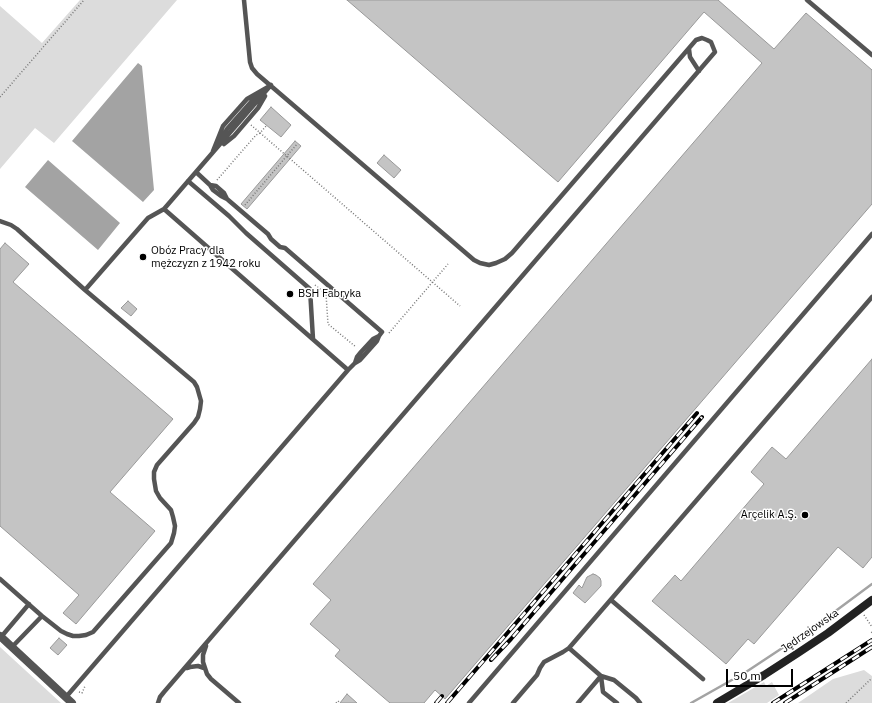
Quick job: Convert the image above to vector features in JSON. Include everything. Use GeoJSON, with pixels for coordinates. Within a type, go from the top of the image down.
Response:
{"type":"FeatureCollection","features":[{"type":"Feature","properties":{"kind":"street","name":"Jędrzejowska"},"geometry":{"type":"LineString","coordinates":[[717,703],[804,649],[872,600]]}},
{"type":"Feature","properties":{"kind":"street"},"geometry":{"type":"LineString","coordinates":[[0,636],[69,700]]}},
{"type":"Feature","properties":{"kind":"lane"},"geometry":{"type":"LineString","coordinates":[[158,703],[160,697],[715,52],[711,42],[702,38],[696,40],[512,253],[505,259],[489,265],[474,260],[257,74],[252,68],[250,62],[244,0]]}},
{"type":"Feature","properties":{"kind":"lane"},"geometry":{"type":"LineString","coordinates":[[807,0],[872,55]]}},
{"type":"Feature","properties":{"kind":"lane"},"geometry":{"type":"LineString","coordinates":[[689,49],[690,57],[699,71]]}},
{"type":"Feature","properties":{"kind":"lane"},"geometry":{"type":"LineString","coordinates":[[211,154],[234,136],[258,108],[271,85]]}},
{"type":"Feature","properties":{"kind":"lane"},"geometry":{"type":"LineString","coordinates":[[85,290],[148,218],[164,209],[271,85]]}},
{"type":"Feature","properties":{"kind":"lane"},"geometry":{"type":"LineString","coordinates":[[211,154],[223,126],[247,99],[271,85]]}},
{"type":"Feature","properties":{"kind":"lane"},"geometry":{"type":"LineString","coordinates":[[69,700],[348,370],[360,360],[377,341],[382,332],[285,248],[280,247],[275,243],[268,234],[227,199],[224,193],[216,186],[210,185],[196,172]]}},
{"type":"Feature","properties":{"kind":"lane"},"geometry":{"type":"LineString","coordinates":[[188,181],[310,289],[313,339]]}},
{"type":"Feature","properties":{"kind":"lane"},"geometry":{"type":"LineString","coordinates":[[164,209],[348,370]]}},
{"type":"Feature","properties":{"kind":"lane"},"geometry":{"type":"LineString","coordinates":[[0,221],[17,229],[85,290],[194,382],[201,401],[198,417],[157,465],[154,472],[156,491],[171,510],[174,517],[175,526],[171,543],[93,632],[86,635],[73,636],[61,631],[0,579]]}},
{"type":"Feature","properties":{"kind":"lane"},"geometry":{"type":"LineString","coordinates":[[469,703],[872,234]]}},
{"type":"Feature","properties":{"kind":"lane"},"geometry":{"type":"LineString","coordinates":[[513,703],[537,675],[544,662],[569,648],[872,297]]}},
{"type":"Feature","properties":{"kind":"lane"},"geometry":{"type":"LineString","coordinates":[[611,600],[703,679]]}},
{"type":"Feature","properties":{"kind":"lane"},"geometry":{"type":"LineString","coordinates":[[0,636],[29,604]]}},
{"type":"Feature","properties":{"kind":"lane"},"geometry":{"type":"LineString","coordinates":[[12,647],[42,616]]}},
{"type":"Feature","properties":{"kind":"lane"},"geometry":{"type":"LineString","coordinates":[[207,643],[203,655],[204,668],[207,674],[210,679],[239,703]]}},
{"type":"Feature","properties":{"kind":"lane"},"geometry":{"type":"LineString","coordinates":[[569,648],[602,676],[614,680],[640,703]]}},
{"type":"Feature","properties":{"kind":"lane"},"geometry":{"type":"LineString","coordinates":[[184,670],[190,667],[198,666],[204,668]]}},
{"type":"Feature","properties":{"kind":"lane"},"geometry":{"type":"LineString","coordinates":[[578,703],[602,676]]}},
{"type":"Feature","properties":{"kind":"lane"},"geometry":{"type":"LineString","coordinates":[[602,676],[603,692],[617,703]]}},
{"type":"Feature","properties":{"kind":"path"},"geometry":{"type":"LineString","coordinates":[[0,97],[84,0]]}},
{"type":"Feature","properties":{"kind":"path"},"geometry":{"type":"LineString","coordinates":[[246,121],[460,306]]}},
{"type":"Feature","properties":{"kind":"path"},"geometry":{"type":"LineString","coordinates":[[241,210],[297,144]]}},
{"type":"Feature","properties":{"kind":"path"},"geometry":{"type":"LineString","coordinates":[[863,614],[872,627]]}},
{"type":"Feature","properties":{"kind":"path"},"geometry":{"type":"LineString","coordinates":[[846,703],[872,678]]}},
{"type":"Feature","properties":{"kind":"path"},"geometry":{"type":"LineString","coordinates":[[336,703],[338,701],[340,702]]}},
{"type":"Feature","properties":{"kind":"shaded area"},"geometry":{"type":"Polygon","coordinates":[[[80,0],[177,0],[54,143],[35,128],[0,169],[0,6],[42,43],[80,0]]]}},
{"type":"Feature","properties":{"kind":"shaded area"},"geometry":{"type":"Polygon","coordinates":[[[138,63],[142,66],[154,190],[143,202],[72,141],[138,63]]]}},
{"type":"Feature","properties":{"kind":"shaded area"},"geometry":{"type":"Polygon","coordinates":[[[48,160],[120,223],[98,250],[25,187],[48,160]]]}},
{"type":"Feature","properties":{"kind":"shaded area"},"geometry":{"type":"Polygon","coordinates":[[[0,647],[37,681],[61,703],[0,703],[0,647]]]}},
{"type":"Feature","properties":{"kind":"shaded area"},"geometry":{"type":"Polygon","coordinates":[[[864,670],[872,676],[872,703],[798,703],[833,679],[864,670]]]}},
{"type":"Feature","properties":{"kind":"shaded area"},"geometry":{"type":"Polygon","coordinates":[[[764,682],[766,686],[772,682],[779,695],[767,703],[728,703],[764,682]]]}},
{"type":"Feature","properties":{"kind":"building"},"geometry":{"type":"Polygon","coordinates":[[[347,0],[718,0],[774,49],[806,13],[872,70],[872,204],[445,699],[435,690],[424,703],[390,703],[335,656],[340,650],[310,624],[331,600],[313,584],[762,63],[704,12],[558,182],[347,0]]]}},
{"type":"Feature","properties":{"kind":"building"},"geometry":{"type":"Polygon","coordinates":[[[271,107],[291,125],[281,137],[260,120],[271,107]]]}},
{"type":"Feature","properties":{"kind":"building"},"geometry":{"type":"Polygon","coordinates":[[[295,141],[301,146],[247,209],[241,204],[295,141]]]}},
{"type":"Feature","properties":{"kind":"building"},"geometry":{"type":"Polygon","coordinates":[[[384,155],[401,170],[394,178],[377,163],[384,155]]]}},
{"type":"Feature","properties":{"kind":"building"},"geometry":{"type":"Polygon","coordinates":[[[5,243],[29,264],[13,282],[173,419],[110,492],[155,531],[76,624],[63,613],[79,595],[0,526],[0,249],[5,243]]]}},
{"type":"Feature","properties":{"kind":"building"},"geometry":{"type":"Polygon","coordinates":[[[128,301],[137,309],[131,316],[121,308],[128,301]]]}},
{"type":"Feature","properties":{"kind":"building","name":"Arçelik A.Ş."},"geometry":{"type":"Polygon","coordinates":[[[872,359],[872,557],[863,568],[838,547],[754,644],[748,639],[726,664],[652,601],[675,575],[681,581],[764,484],[751,472],[772,447],[786,459],[872,359]]]}},
{"type":"Feature","properties":{"kind":"building"},"geometry":{"type":"Polygon","coordinates":[[[593,574],[600,578],[601,586],[585,603],[573,593],[579,585],[582,588],[587,577],[593,574]]]}},
{"type":"Feature","properties":{"kind":"building"},"geometry":{"type":"Polygon","coordinates":[[[59,638],[67,645],[58,655],[50,648],[59,638]]]}},
{"type":"Feature","properties":{"kind":"building"},"geometry":{"type":"Polygon","coordinates":[[[347,694],[357,703],[340,703],[347,694]]]}},
{"type":"Feature","properties":{"kind":"waterway"},"geometry":{"type":"LineString","coordinates":[[691,703],[746,672],[814,627],[872,584]]}},
{"type":"Feature","properties":{"kind":"railway"},"geometry":{"type":"LineString","coordinates":[[447,703],[697,413]]}},
{"type":"Feature","properties":{"kind":"railway"},"geometry":{"type":"LineString","coordinates":[[491,660],[511,639],[702,417]]}},
{"type":"Feature","properties":{"kind":"railway"},"geometry":{"type":"LineString","coordinates":[[773,703],[872,640]]}},
{"type":"Feature","properties":{"kind":"railway"},"geometry":{"type":"LineString","coordinates":[[785,703],[872,647]]}},
{"type":"Feature","properties":{"kind":"railway"},"geometry":{"type":"LineString","coordinates":[[436,703],[442,696]]}},
{"type":"Feature","properties":{"kind":"place","name":"Obóz Pracy dla mężczyzn z 1942 roku"},"geometry":{"type":"Point","coordinates":[143,257]}},
{"type":"Feature","properties":{"kind":"place","name":"BSH Fabryka"},"geometry":{"type":"Point","coordinates":[290,294]}},
{"type":"Feature","properties":{"kind":"place","name":"Arçelik A.Ş."},"geometry":{"type":"Point","coordinates":[805,515]}}]}
